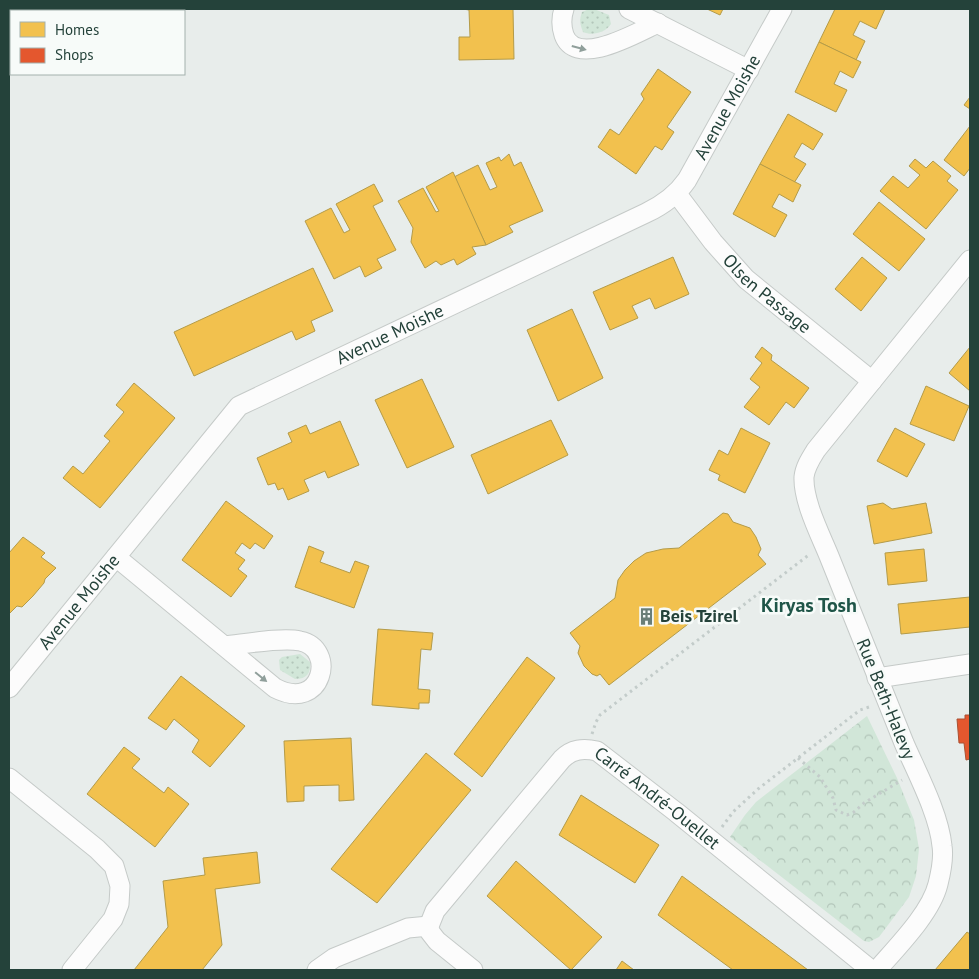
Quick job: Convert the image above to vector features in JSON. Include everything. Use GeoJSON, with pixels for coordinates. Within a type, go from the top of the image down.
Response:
{"type":"FeatureCollection","features":[{"type":"Feature","properties":{"kind":"street"},"geometry":{"type":"LineString","coordinates":[[564,9],[562,23],[566,39],[572,47],[583,50],[600,48],[658,23]]}},
{"type":"Feature","properties":{"kind":"street"},"geometry":{"type":"LineString","coordinates":[[630,9],[749,70]]}},
{"type":"Feature","properties":{"kind":"street","name":"Avenue Moishe"},"geometry":{"type":"LineString","coordinates":[[9,688],[238,406],[652,211],[677,194],[782,9]]}},
{"type":"Feature","properties":{"kind":"street","name":"Olsen Passage"},"geometry":{"type":"LineString","coordinates":[[677,194],[713,242],[746,279],[872,381]]}},
{"type":"Feature","properties":{"kind":"street","name":"Rue Beth-Halevy"},"geometry":{"type":"LineString","coordinates":[[877,970],[918,921],[932,897],[938,885],[942,861],[942,846],[935,816],[877,678],[810,505],[804,476],[816,450],[970,260]]}},
{"type":"Feature","properties":{"kind":"street"},"geometry":{"type":"LineString","coordinates":[[116,558],[275,688],[283,692],[300,694],[316,682],[320,674],[320,657],[313,646],[307,643],[292,640],[224,646]]}},
{"type":"Feature","properties":{"kind":"street"},"geometry":{"type":"LineString","coordinates":[[877,678],[970,664]]}},
{"type":"Feature","properties":{"kind":"street","name":"Carré André-Ouellet"},"geometry":{"type":"LineString","coordinates":[[429,926],[436,911],[562,759],[569,752],[588,749],[597,751],[676,812],[871,970]]}},
{"type":"Feature","properties":{"kind":"street"},"geometry":{"type":"LineString","coordinates":[[9,778],[97,849],[114,866],[120,886],[119,904],[113,919],[72,970]]}},
{"type":"Feature","properties":{"kind":"street"},"geometry":{"type":"LineString","coordinates":[[317,970],[334,958],[408,928],[429,926],[430,932],[437,941],[473,970]]}},
{"type":"Feature","properties":{"kind":"path"},"geometry":{"type":"LineString","coordinates":[[591,737],[600,715],[807,555]]}},
{"type":"Feature","properties":{"kind":"path"},"geometry":{"type":"LineString","coordinates":[[718,831],[742,803],[860,710],[869,708]]}},
{"type":"Feature","properties":{"kind":"path"},"geometry":{"type":"LineString","coordinates":[[798,758],[820,777],[833,798],[836,810],[842,814],[848,815],[854,812],[864,803],[896,784]]}},
{"type":"Feature","properties":{"kind":"green space"},"geometry":{"type":"Polygon","coordinates":[[[589,9],[609,15],[611,24],[605,30],[598,33],[590,34],[583,32],[580,22],[581,15],[582,12],[589,9]]]}},
{"type":"Feature","properties":{"kind":"green space"},"geometry":{"type":"Polygon","coordinates":[[[300,654],[310,662],[309,672],[305,677],[295,679],[280,670],[279,660],[282,657],[300,654]]]}},
{"type":"Feature","properties":{"kind":"green space"},"geometry":{"type":"Polygon","coordinates":[[[867,716],[897,778],[914,820],[919,849],[916,876],[909,897],[879,937],[869,942],[864,941],[730,837],[756,802],[867,716]]]}},
{"type":"Feature","properties":{"kind":"building: Homes"},"geometry":{"type":"Polygon","coordinates":[[[463,9],[513,9],[514,59],[459,60],[459,37],[470,37],[469,10],[463,9]]]}},
{"type":"Feature","properties":{"kind":"building: Homes"},"geometry":{"type":"Polygon","coordinates":[[[707,9],[723,9],[720,15],[707,9]]]}},
{"type":"Feature","properties":{"kind":"building: Homes"},"geometry":{"type":"Polygon","coordinates":[[[835,9],[885,9],[876,29],[860,21],[853,35],[865,41],[856,60],[819,42],[835,9]]]}},
{"type":"Feature","properties":{"kind":"building: Homes"},"geometry":{"type":"Polygon","coordinates":[[[819,42],[861,62],[853,78],[840,71],[834,84],[847,90],[836,112],[795,92],[819,42]]]}},
{"type":"Feature","properties":{"kind":"building: Homes"},"geometry":{"type":"Polygon","coordinates":[[[658,69],[691,92],[667,127],[674,132],[662,150],[655,146],[636,174],[598,147],[610,129],[619,135],[644,99],[641,94],[658,69]]]}},
{"type":"Feature","properties":{"kind":"building: Homes"},"geometry":{"type":"Polygon","coordinates":[[[970,97],[970,109],[964,105],[970,97]]]}},
{"type":"Feature","properties":{"kind":"building: Homes"},"geometry":{"type":"Polygon","coordinates":[[[788,114],[823,134],[813,150],[802,143],[794,157],[806,164],[794,183],[760,164],[788,114]]]}},
{"type":"Feature","properties":{"kind":"building: Homes"},"geometry":{"type":"Polygon","coordinates":[[[970,126],[970,168],[964,176],[944,160],[970,126]]]}},
{"type":"Feature","properties":{"kind":"building: Homes"},"geometry":{"type":"Polygon","coordinates":[[[509,154],[514,166],[521,162],[543,211],[509,226],[513,232],[486,245],[454,177],[478,165],[490,190],[497,187],[486,163],[499,157],[501,161],[509,154]]]}},
{"type":"Feature","properties":{"kind":"building: Homes"},"geometry":{"type":"Polygon","coordinates":[[[915,159],[926,168],[933,161],[951,176],[947,181],[958,190],[926,229],[880,191],[893,176],[908,188],[920,175],[909,166],[915,159]]]}},
{"type":"Feature","properties":{"kind":"building: Homes"},"geometry":{"type":"Polygon","coordinates":[[[760,164],[801,185],[793,202],[779,194],[772,207],[787,215],[775,237],[733,214],[760,164]]]}},
{"type":"Feature","properties":{"kind":"building: Homes"},"geometry":{"type":"Polygon","coordinates":[[[453,172],[486,245],[472,247],[476,254],[457,265],[454,259],[441,265],[436,261],[425,268],[411,242],[413,228],[398,201],[423,188],[436,212],[439,211],[426,187],[453,172]]]}},
{"type":"Feature","properties":{"kind":"building: Homes"},"geometry":{"type":"Polygon","coordinates":[[[374,184],[383,201],[373,206],[396,250],[377,259],[382,268],[365,277],[360,266],[334,279],[305,221],[331,208],[344,233],[350,230],[336,204],[374,184]]]}},
{"type":"Feature","properties":{"kind":"building: Homes"},"geometry":{"type":"Polygon","coordinates":[[[879,202],[925,239],[899,271],[853,234],[879,202]]]}},
{"type":"Feature","properties":{"kind":"building: Homes"},"geometry":{"type":"Polygon","coordinates":[[[673,257],[689,294],[655,309],[650,298],[632,306],[638,318],[610,330],[593,292],[673,257]]]}},
{"type":"Feature","properties":{"kind":"building: Homes"},"geometry":{"type":"Polygon","coordinates":[[[862,257],[887,278],[861,311],[835,289],[862,257]]]}},
{"type":"Feature","properties":{"kind":"building: Homes"},"geometry":{"type":"Polygon","coordinates":[[[313,268],[333,311],[311,321],[315,331],[296,340],[292,331],[194,376],[174,332],[313,268]]]}},
{"type":"Feature","properties":{"kind":"building: Homes"},"geometry":{"type":"Polygon","coordinates":[[[572,309],[603,378],[558,401],[527,330],[572,309]]]}},
{"type":"Feature","properties":{"kind":"building: Homes"},"geometry":{"type":"Polygon","coordinates":[[[762,347],[772,355],[771,360],[809,388],[794,408],[786,402],[769,425],[744,407],[760,387],[750,379],[762,363],[755,357],[762,347]]]}},
{"type":"Feature","properties":{"kind":"building: Homes"},"geometry":{"type":"Polygon","coordinates":[[[970,347],[970,391],[949,373],[970,347]]]}},
{"type":"Feature","properties":{"kind":"building: Homes"},"geometry":{"type":"Polygon","coordinates":[[[422,379],[454,447],[407,468],[375,400],[422,379]]]}},
{"type":"Feature","properties":{"kind":"building: Homes"},"geometry":{"type":"Polygon","coordinates":[[[134,383],[175,418],[100,508],[63,478],[73,466],[83,474],[110,441],[104,436],[124,412],[116,405],[134,383]]]}},
{"type":"Feature","properties":{"kind":"building: Homes"},"geometry":{"type":"Polygon","coordinates":[[[926,386],[969,406],[954,441],[910,424],[926,386]]]}},
{"type":"Feature","properties":{"kind":"building: Homes"},"geometry":{"type":"Polygon","coordinates":[[[551,420],[568,455],[488,494],[471,455],[551,420]]]}},
{"type":"Feature","properties":{"kind":"building: Homes"},"geometry":{"type":"Polygon","coordinates":[[[340,421],[359,465],[328,478],[325,471],[304,480],[309,491],[288,500],[283,488],[278,490],[275,483],[268,485],[257,458],[292,442],[288,433],[306,425],[310,434],[340,421]]]}},
{"type":"Feature","properties":{"kind":"building: Homes"},"geometry":{"type":"Polygon","coordinates":[[[741,428],[770,443],[745,493],[718,480],[720,475],[709,470],[719,450],[728,455],[741,428]]]}},
{"type":"Feature","properties":{"kind":"building: Homes"},"geometry":{"type":"Polygon","coordinates":[[[895,428],[925,444],[907,477],[877,461],[895,428]]]}},
{"type":"Feature","properties":{"kind":"building: Homes"},"geometry":{"type":"Polygon","coordinates":[[[226,501],[273,536],[264,549],[255,543],[250,549],[242,543],[235,553],[245,560],[238,569],[247,576],[231,597],[182,560],[226,501]]]}},
{"type":"Feature","properties":{"kind":"building: Homes"},"geometry":{"type":"Polygon","coordinates":[[[883,503],[892,509],[926,503],[932,533],[874,544],[867,506],[883,503]]]}},
{"type":"Feature","properties":{"kind":"building: Homes","name":"Beis Tzirel"},"geometry":{"type":"Polygon","coordinates":[[[723,513],[728,514],[733,522],[750,528],[761,549],[758,555],[766,564],[609,685],[600,674],[597,676],[592,674],[584,666],[578,653],[580,646],[570,633],[615,598],[618,580],[634,561],[646,553],[679,548],[723,513]]]}},
{"type":"Feature","properties":{"kind":"building: Homes"},"geometry":{"type":"Polygon","coordinates":[[[23,537],[45,553],[41,557],[56,568],[22,607],[17,606],[9,614],[9,553],[23,537]]]}},
{"type":"Feature","properties":{"kind":"building: Homes"},"geometry":{"type":"Polygon","coordinates":[[[309,546],[324,552],[320,562],[350,573],[355,561],[369,566],[354,608],[295,587],[309,546]]]}},
{"type":"Feature","properties":{"kind":"building: Homes"},"geometry":{"type":"Polygon","coordinates":[[[924,549],[927,581],[888,585],[885,553],[924,549]]]}},
{"type":"Feature","properties":{"kind":"building: Homes"},"geometry":{"type":"Polygon","coordinates":[[[970,597],[970,627],[901,634],[898,604],[970,597]]]}},
{"type":"Feature","properties":{"kind":"building: Homes"},"geometry":{"type":"Polygon","coordinates":[[[378,629],[433,633],[431,650],[421,649],[418,689],[430,690],[429,703],[419,703],[419,709],[372,705],[378,629]]]}},
{"type":"Feature","properties":{"kind":"building: Homes"},"geometry":{"type":"Polygon","coordinates":[[[527,657],[555,678],[482,777],[454,754],[527,657]]]}},
{"type":"Feature","properties":{"kind":"building: Homes"},"geometry":{"type":"Polygon","coordinates":[[[181,676],[245,726],[210,767],[192,752],[199,740],[174,719],[166,730],[148,718],[181,676]]]}},
{"type":"Feature","properties":{"kind":"building: Homes"},"geometry":{"type":"Polygon","coordinates":[[[351,738],[354,800],[339,801],[339,785],[304,786],[304,801],[287,802],[284,741],[351,738]]]}},
{"type":"Feature","properties":{"kind":"building: Homes"},"geometry":{"type":"Polygon","coordinates":[[[124,747],[140,759],[132,768],[164,793],[168,787],[189,804],[155,847],[87,794],[124,747]]]}},
{"type":"Feature","properties":{"kind":"building: Homes"},"geometry":{"type":"Polygon","coordinates":[[[426,753],[471,790],[377,903],[331,869],[426,753]]]}},
{"type":"Feature","properties":{"kind":"building: Homes"},"geometry":{"type":"Polygon","coordinates":[[[581,795],[659,845],[635,883],[559,835],[581,795]]]}},
{"type":"Feature","properties":{"kind":"building: Homes"},"geometry":{"type":"Polygon","coordinates":[[[257,852],[260,883],[215,889],[222,945],[202,970],[134,970],[168,927],[163,881],[205,875],[203,858],[257,852]]]}},
{"type":"Feature","properties":{"kind":"building: Homes"},"geometry":{"type":"Polygon","coordinates":[[[516,861],[602,937],[571,970],[487,896],[516,861]]]}},
{"type":"Feature","properties":{"kind":"building: Homes"},"geometry":{"type":"Polygon","coordinates":[[[682,876],[808,970],[733,970],[658,915],[682,876]]]}},
{"type":"Feature","properties":{"kind":"building: Homes"},"geometry":{"type":"Polygon","coordinates":[[[967,932],[970,934],[970,970],[935,970],[967,932]]]}},
{"type":"Feature","properties":{"kind":"building: Homes"},"geometry":{"type":"Polygon","coordinates":[[[622,961],[634,970],[616,970],[622,961]]]}},
{"type":"Feature","properties":{"kind":"building: Shops"},"geometry":{"type":"Polygon","coordinates":[[[965,715],[970,715],[970,759],[966,760],[964,743],[959,743],[957,719],[965,719],[965,715]]]}},
{"type":"Feature","properties":{"kind":"place","name":"Beis Tzirel"},"geometry":{"type":"Point","coordinates":[646,616]}},
{"type":"Feature","properties":{"kind":"district","name":"Kiryas Tosh"},"geometry":{"type":"Point","coordinates":[809,605]}}]}
